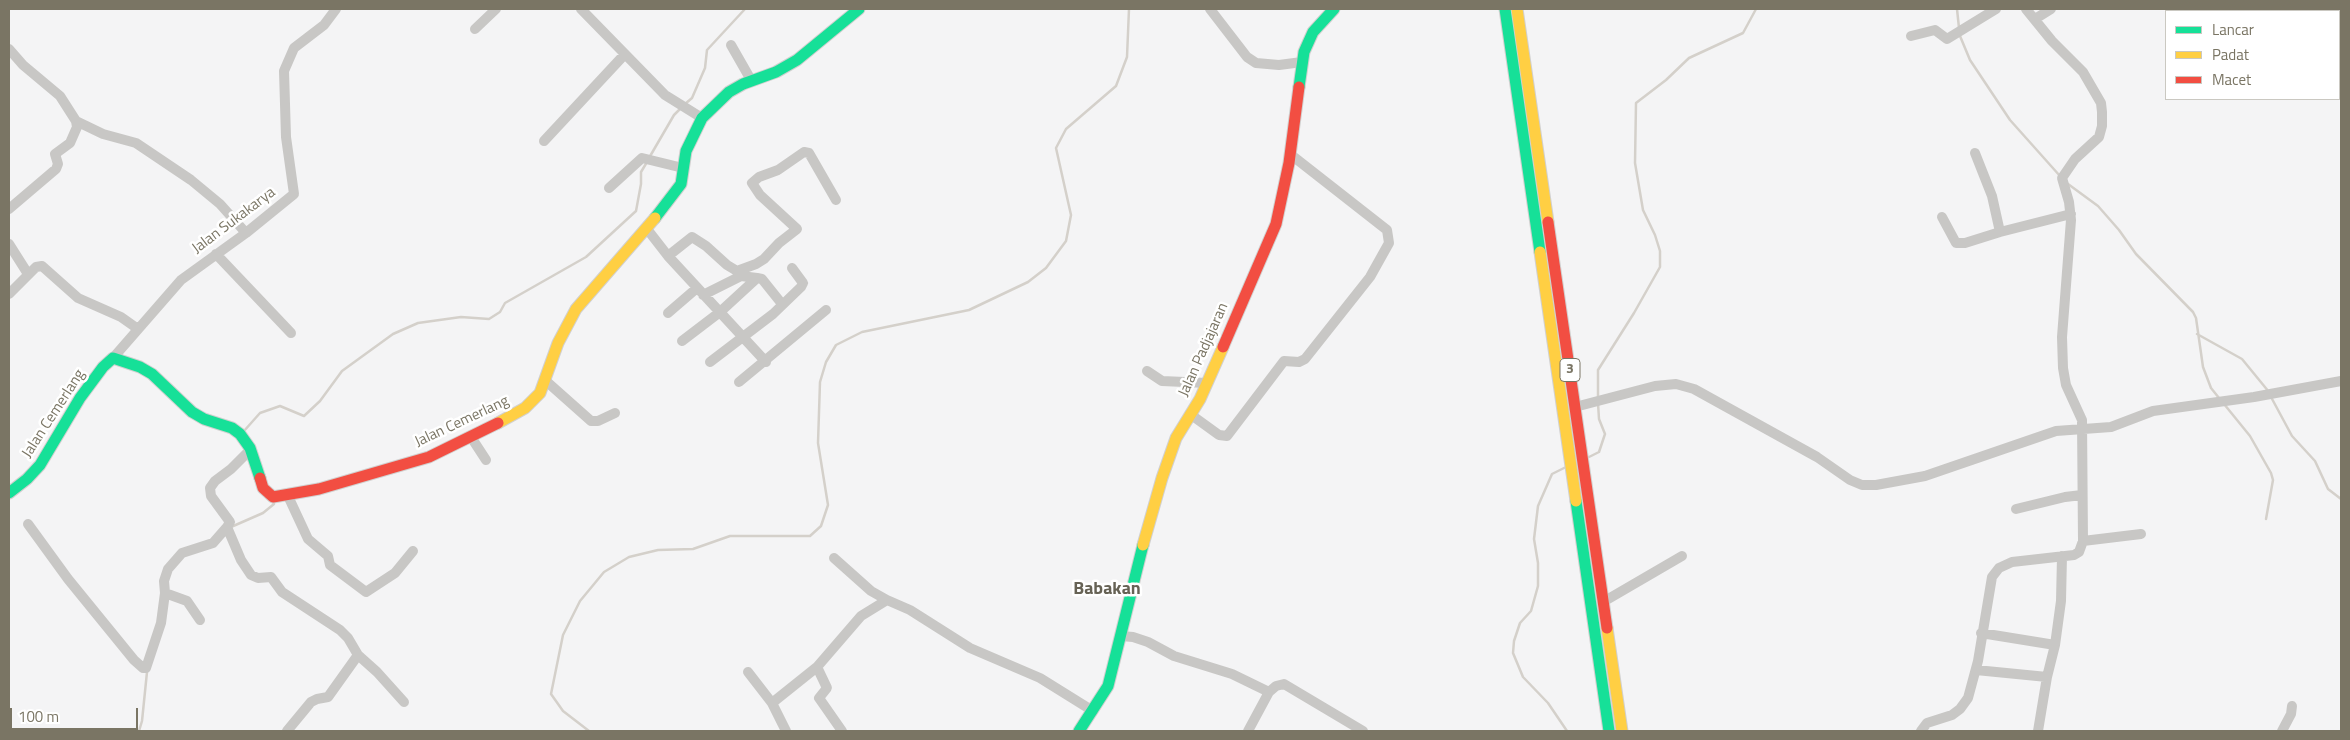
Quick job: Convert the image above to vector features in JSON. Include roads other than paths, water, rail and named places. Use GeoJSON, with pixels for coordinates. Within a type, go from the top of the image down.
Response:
{"type":"FeatureCollection","features":[{"type":"Feature","properties":{"kind":"street","name":"Jalan Sukakarya"},"geometry":{"type":"LineString","coordinates":[[114,358],[181,280],[246,233],[294,194],[286,137],[284,71],[294,48],[324,25],[336,9]]}},
{"type":"Feature","properties":{"kind":"street"},"geometry":{"type":"LineString","coordinates":[[476,29],[496,9]]}},
{"type":"Feature","properties":{"kind":"street"},"geometry":{"type":"LineString","coordinates":[[581,9],[665,95],[702,118]]}},
{"type":"Feature","properties":{"kind":"street","name":"Jalan Cemerlang"},"geometry":{"type":"LineString","coordinates":[[9,493],[27,479],[40,465],[80,398],[100,371],[114,358],[140,367],[152,374],[192,412],[204,419],[232,428],[240,434],[250,450],[263,488],[273,497],[288,496],[319,489],[429,457],[525,408],[540,393],[558,343],[576,309],[667,206],[681,184],[686,151],[702,118],[719,99],[751,80],[776,72],[797,60],[859,9]]}},
{"type":"Feature","properties":{"kind":"street","name":"Jalan Padjajaran"},"geometry":{"type":"LineString","coordinates":[[1079,731],[1108,686],[1114,668],[1162,478],[1176,438],[1200,399],[1276,224],[1290,154],[1302,62],[1307,41],[1334,9]]}},
{"type":"Feature","properties":{"kind":"street","name":"3"},"geometry":{"type":"LineString","coordinates":[[1505,9],[1609,731]]}},
{"type":"Feature","properties":{"kind":"street","name":"3"},"geometry":{"type":"LineString","coordinates":[[1517,9],[1622,731]]}},
{"type":"Feature","properties":{"kind":"street"},"geometry":{"type":"LineString","coordinates":[[1911,36],[1935,30],[1947,39],[1996,9]]}},
{"type":"Feature","properties":{"kind":"street"},"geometry":{"type":"LineString","coordinates":[[1920,731],[1927,723],[1952,715],[1965,704],[1976,670],[1992,577],[1999,568],[2012,562],[2074,555],[2079,552],[2083,541],[2082,420],[2066,385],[2063,368],[2063,319],[2071,214],[2062,175],[2099,137],[2103,120],[2101,102],[2083,72],[2052,41],[2026,9]]}},
{"type":"Feature","properties":{"kind":"street"},"geometry":{"type":"LineString","coordinates":[[2035,19],[2051,9]]}},
{"type":"Feature","properties":{"kind":"street"},"geometry":{"type":"LineString","coordinates":[[1213,10],[1247,57],[1256,63],[1279,65],[1302,62]]}},
{"type":"Feature","properties":{"kind":"street"},"geometry":{"type":"LineString","coordinates":[[731,45],[751,80]]}},
{"type":"Feature","properties":{"kind":"street"},"geometry":{"type":"LineString","coordinates":[[9,49],[23,65],[60,96],[76,121],[77,127],[73,138],[55,154],[58,164],[56,169],[9,209]]}},
{"type":"Feature","properties":{"kind":"street"},"geometry":{"type":"LineString","coordinates":[[544,141],[625,54]]}},
{"type":"Feature","properties":{"kind":"street"},"geometry":{"type":"LineString","coordinates":[[76,121],[103,134],[136,143],[191,180],[220,204],[246,233]]}},
{"type":"Feature","properties":{"kind":"street"},"geometry":{"type":"LineString","coordinates":[[668,256],[692,237],[737,271],[756,264],[764,258],[797,229],[760,196],[752,184],[759,177],[778,170],[804,152],[809,153],[836,200]]}},
{"type":"Feature","properties":{"kind":"street"},"geometry":{"type":"LineString","coordinates":[[1975,153],[1992,196],[2000,232]]}},
{"type":"Feature","properties":{"kind":"street"},"geometry":{"type":"LineString","coordinates":[[1190,414],[1220,435],[1227,436],[1284,361],[1299,362],[1305,358],[1370,277],[1389,243],[1388,230],[1290,154]]}},
{"type":"Feature","properties":{"kind":"street"},"geometry":{"type":"LineString","coordinates":[[609,188],[642,158],[683,168]]}},
{"type":"Feature","properties":{"kind":"street"},"geometry":{"type":"LineString","coordinates":[[1942,217],[1956,244],[2071,214]]}},
{"type":"Feature","properties":{"kind":"street"},"geometry":{"type":"LineString","coordinates":[[648,228],[668,256],[766,362]]}},
{"type":"Feature","properties":{"kind":"street"},"geometry":{"type":"LineString","coordinates":[[9,244],[28,274]]}},
{"type":"Feature","properties":{"kind":"street"},"geometry":{"type":"LineString","coordinates":[[216,254],[291,334]]}},
{"type":"Feature","properties":{"kind":"street"},"geometry":{"type":"LineString","coordinates":[[9,294],[36,267],[42,266],[78,298],[121,317],[138,329]]}},
{"type":"Feature","properties":{"kind":"street"},"geometry":{"type":"LineString","coordinates":[[710,362],[744,338],[803,283],[792,268]]}},
{"type":"Feature","properties":{"kind":"street"},"geometry":{"type":"LineString","coordinates":[[668,313],[700,291],[741,276],[762,279],[782,304]]}},
{"type":"Feature","properties":{"kind":"street"},"geometry":{"type":"LineString","coordinates":[[682,342],[720,312],[756,278]]}},
{"type":"Feature","properties":{"kind":"street"},"geometry":{"type":"LineString","coordinates":[[739,382],[766,362],[826,310]]}},
{"type":"Feature","properties":{"kind":"street"},"geometry":{"type":"LineString","coordinates":[[1147,371],[1162,381],[1207,383]]}},
{"type":"Feature","properties":{"kind":"street"},"geometry":{"type":"LineString","coordinates":[[546,380],[591,421],[598,421],[615,413]]}},
{"type":"Feature","properties":{"kind":"street"},"geometry":{"type":"LineString","coordinates":[[1576,407],[1655,386],[1676,384],[1694,389],[1817,457],[1850,480],[1862,485],[1876,485],[1912,479],[2056,431],[2111,427],[2153,410],[2254,397],[2341,381]]}},
{"type":"Feature","properties":{"kind":"street"},"geometry":{"type":"LineString","coordinates":[[471,437],[486,460]]}},
{"type":"Feature","properties":{"kind":"street"},"geometry":{"type":"LineString","coordinates":[[28,524],[78,591],[134,660],[143,668],[148,666],[159,630],[166,574],[174,560],[188,550],[213,543],[227,527],[230,522],[211,496],[210,488],[215,481],[231,469],[250,450]]}},
{"type":"Feature","properties":{"kind":"street"},"geometry":{"type":"LineString","coordinates":[[2016,509],[2065,497],[2082,495]]}},
{"type":"Feature","properties":{"kind":"street"},"geometry":{"type":"LineString","coordinates":[[288,496],[308,539],[328,556],[330,565],[366,592],[395,573],[413,551]]}},
{"type":"Feature","properties":{"kind":"street"},"geometry":{"type":"LineString","coordinates":[[227,527],[241,560],[251,575],[258,578],[271,577],[282,592],[340,630],[348,638],[358,655],[377,672],[404,702]]}},
{"type":"Feature","properties":{"kind":"street"},"geometry":{"type":"LineString","coordinates":[[2083,541],[2141,534]]}},
{"type":"Feature","properties":{"kind":"street"},"geometry":{"type":"LineString","coordinates":[[1603,602],[1682,556]]}},
{"type":"Feature","properties":{"kind":"street"},"geometry":{"type":"LineString","coordinates":[[2038,731],[2047,677],[2055,645],[2061,601],[2062,556]]}},
{"type":"Feature","properties":{"kind":"street"},"geometry":{"type":"LineString","coordinates":[[834,558],[871,590],[887,600],[910,610],[970,648],[1040,678],[1092,711]]}},
{"type":"Feature","properties":{"kind":"street"},"geometry":{"type":"LineString","coordinates":[[165,593],[187,601],[200,620]]}},
{"type":"Feature","properties":{"kind":"street"},"geometry":{"type":"LineString","coordinates":[[772,703],[817,667],[860,616],[887,600]]}},
{"type":"Feature","properties":{"kind":"street"},"geometry":{"type":"LineString","coordinates":[[1981,633],[2055,645]]}},
{"type":"Feature","properties":{"kind":"street"},"geometry":{"type":"LineString","coordinates":[[1121,636],[1148,642],[1174,656],[1232,674],[1269,692]]}},
{"type":"Feature","properties":{"kind":"street"},"geometry":{"type":"LineString","coordinates":[[287,731],[311,702],[328,697],[358,655]]}},
{"type":"Feature","properties":{"kind":"street"},"geometry":{"type":"LineString","coordinates":[[817,667],[828,688],[819,698],[842,731]]}},
{"type":"Feature","properties":{"kind":"street"},"geometry":{"type":"LineString","coordinates":[[1976,670],[2047,677]]}},
{"type":"Feature","properties":{"kind":"street"},"geometry":{"type":"LineString","coordinates":[[748,672],[772,703],[786,731]]}},
{"type":"Feature","properties":{"kind":"street"},"geometry":{"type":"LineString","coordinates":[[1248,731],[1269,692],[1276,686],[1284,684],[1363,731]]}},
{"type":"Feature","properties":{"kind":"street"},"geometry":{"type":"LineString","coordinates":[[2282,731],[2291,714],[2292,706]]}},
{"type":"Feature","properties":{"kind":"waterway"},"geometry":{"type":"LineString","coordinates":[[685,104],[692,98],[705,68],[707,50],[745,9]]}},
{"type":"Feature","properties":{"kind":"waterway"},"geometry":{"type":"LineString","coordinates":[[589,731],[563,711],[551,694],[563,635],[580,601],[604,572],[629,557],[658,550],[693,549],[730,536],[810,536],[821,526],[828,505],[818,443],[820,382],[826,362],[836,345],[862,332],[969,310],[1028,282],[1046,268],[1066,241],[1071,215],[1056,148],[1066,129],[1116,86],[1127,57],[1129,9]]}},
{"type":"Feature","properties":{"kind":"waterway"},"geometry":{"type":"LineString","coordinates":[[1598,398],[1598,370],[1660,267],[1660,251],[1655,235],[1643,210],[1635,163],[1636,103],[1666,80],[1689,58],[1743,33],[1756,9]]}},
{"type":"Feature","properties":{"kind":"waterway"},"geometry":{"type":"LineString","coordinates":[[1957,9],[1959,28]]}},
{"type":"Feature","properties":{"kind":"waterway"},"geometry":{"type":"LineString","coordinates":[[1960,36],[1970,60],[2010,120],[2060,176]]}},
{"type":"Feature","properties":{"kind":"waterway"},"geometry":{"type":"LineString","coordinates":[[649,158],[674,115],[681,108]]}},
{"type":"Feature","properties":{"kind":"waterway"},"geometry":{"type":"LineString","coordinates":[[244,431],[260,413],[280,406],[304,416],[320,401],[342,371],[393,334],[418,323],[461,317],[489,319],[500,312],[505,303],[586,257],[636,211],[641,184],[641,172],[647,162]]}},
{"type":"Feature","properties":{"kind":"waterway"},"geometry":{"type":"LineString","coordinates":[[2068,184],[2098,206],[2119,230],[2136,254],[2193,312],[2196,318],[2203,367],[2211,388],[2219,398]]}},
{"type":"Feature","properties":{"kind":"waterway"},"geometry":{"type":"LineString","coordinates":[[2197,334],[2242,359],[2269,392]]}},
{"type":"Feature","properties":{"kind":"waterway"},"geometry":{"type":"LineString","coordinates":[[2271,397],[2292,436],[2315,461],[2328,489],[2341,499]]}},
{"type":"Feature","properties":{"kind":"waterway"},"geometry":{"type":"LineString","coordinates":[[1589,457],[1599,452],[1605,434],[1599,419],[1598,403]]}},
{"type":"Feature","properties":{"kind":"waterway"},"geometry":{"type":"LineString","coordinates":[[2224,404],[2250,436],[2271,473],[2273,480],[2266,519]]}},
{"type":"Feature","properties":{"kind":"waterway"},"geometry":{"type":"LineString","coordinates":[[1566,467],[1552,474],[1538,506],[1534,539],[1538,563],[1538,586],[1531,611],[1520,623],[1514,641],[1513,653],[1523,677],[1548,703],[1567,731]]}},
{"type":"Feature","properties":{"kind":"waterway"},"geometry":{"type":"LineString","coordinates":[[231,527],[263,513],[274,504],[273,502]]}},
{"type":"Feature","properties":{"kind":"waterway"},"geometry":{"type":"LineString","coordinates":[[139,731],[142,721],[147,672]]}},
{"type":"Feature","properties":{"kind":"district","name":"Babakan"},"geometry":{"type":"Point","coordinates":[1107,590]}}]}
